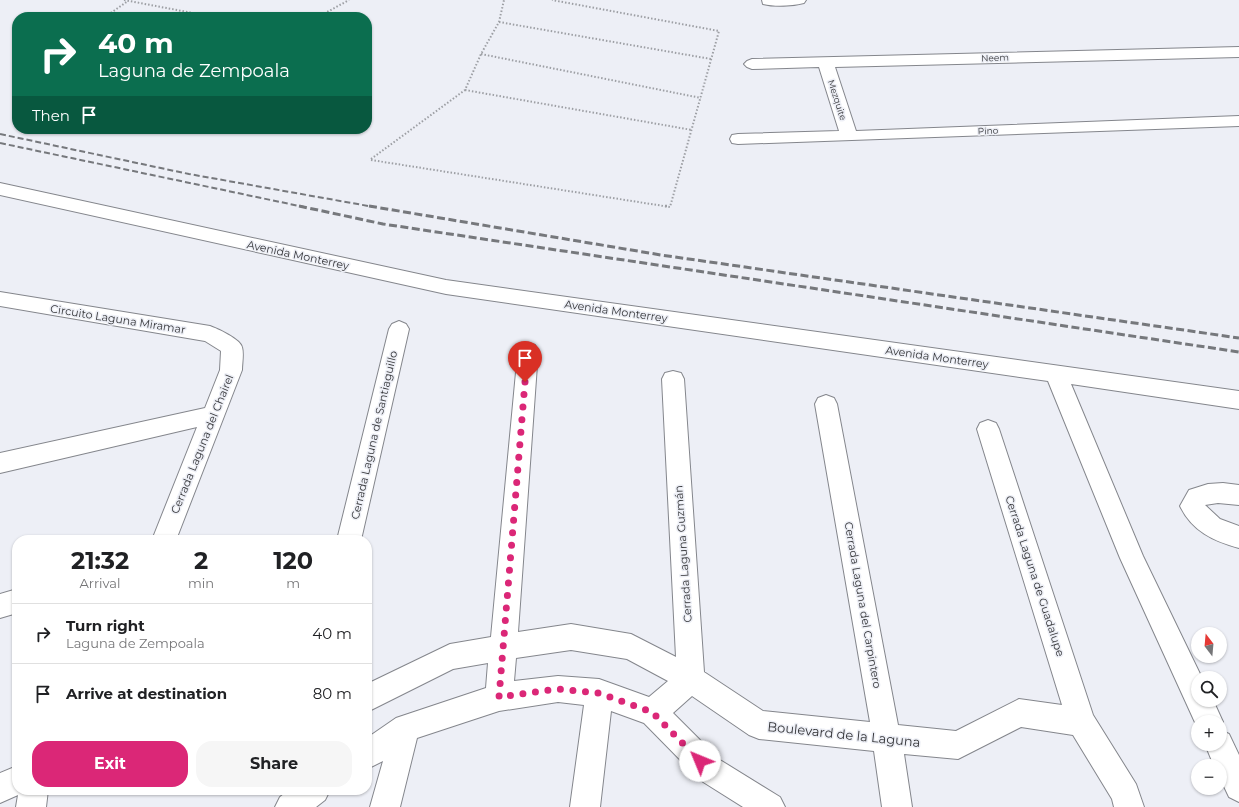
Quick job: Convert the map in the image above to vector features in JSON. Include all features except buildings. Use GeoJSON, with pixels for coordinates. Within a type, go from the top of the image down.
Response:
{"type":"FeatureCollection","features":[{"type":"Feature","properties":{"kind":"street"},"geometry":{"type":"LineString","coordinates":[[768,1],[800,0]]}},
{"type":"Feature","properties":{"kind":"street","name":"Neem"},"geometry":{"type":"LineString","coordinates":[[752,64],[1239,52]]}},
{"type":"Feature","properties":{"kind":"street","name":"Mezquite"},"geometry":{"type":"LineString","coordinates":[[826,63],[849,136]]}},
{"type":"Feature","properties":{"kind":"street","name":"Pino"},"geometry":{"type":"LineString","coordinates":[[738,139],[1239,121]]}},
{"type":"Feature","properties":{"kind":"street","name":"Avenida Monterrey"},"geometry":{"type":"LineString","coordinates":[[0,189],[446,287],[1239,400]]}},
{"type":"Feature","properties":{"kind":"street","name":"Circuito Laguna Miramar"},"geometry":{"type":"LineString","coordinates":[[0,299],[210,334],[232,348]]}},
{"type":"Feature","properties":{"kind":"street","name":"Cerrada Laguna de Santiaguillo"},"geometry":{"type":"LineString","coordinates":[[350,535],[399,329]]}},
{"type":"Feature","properties":{"kind":"street","name":"Cerrada Laguna del Chairel"},"geometry":{"type":"LineString","coordinates":[[166,535],[231,370],[232,348]]}},
{"type":"Feature","properties":{"kind":"street"},"geometry":{"type":"LineString","coordinates":[[499,697],[528,351]]}},
{"type":"Feature","properties":{"kind":"street"},"geometry":{"type":"LineString","coordinates":[[1056,374],[1132,558],[1191,684]]}},
{"type":"Feature","properties":{"kind":"street","name":"Cerrada Laguna Guzmán"},"geometry":{"type":"LineString","coordinates":[[672,379],[691,679]]}},
{"type":"Feature","properties":{"kind":"street","name":"Cerrada Laguna del Carpintero"},"geometry":{"type":"LineString","coordinates":[[826,404],[887,739],[897,807]]}},
{"type":"Feature","properties":{"kind":"street"},"geometry":{"type":"LineString","coordinates":[[0,463],[213,415]]}},
{"type":"Feature","properties":{"kind":"street","name":"Cerrada Laguna de Guadalupe"},"geometry":{"type":"LineString","coordinates":[[988,429],[1081,722]]}},
{"type":"Feature","properties":{"kind":"street"},"geometry":{"type":"LineString","coordinates":[[1235,494],[1218,492],[1197,497],[1192,506],[1197,516],[1208,524],[1238,537]]}},
{"type":"Feature","properties":{"kind":"street"},"geometry":{"type":"LineString","coordinates":[[0,606],[12,602]]}},
{"type":"Feature","properties":{"kind":"street","name":"Boulevard de la Laguna"},"geometry":{"type":"LineString","coordinates":[[372,696],[450,657],[503,647],[571,637],[630,646],[691,679],[759,725],[958,745],[1019,713],[1081,722]]}},
{"type":"Feature","properties":{"kind":"street"},"geometry":{"type":"LineString","coordinates":[[652,712],[691,679]]}},
{"type":"Feature","properties":{"kind":"street"},"geometry":{"type":"LineString","coordinates":[[372,752],[406,728],[499,697],[558,689],[599,693],[652,712],[710,770],[770,807]]}},
{"type":"Feature","properties":{"kind":"street"},"geometry":{"type":"LineString","coordinates":[[585,807],[599,693]]}},
{"type":"Feature","properties":{"kind":"street"},"geometry":{"type":"LineString","coordinates":[[1081,722],[1126,794],[1129,807]]}},
{"type":"Feature","properties":{"kind":"street"},"geometry":{"type":"LineString","coordinates":[[385,807],[406,728]]}},
{"type":"Feature","properties":{"kind":"street"},"geometry":{"type":"LineString","coordinates":[[1222,751],[1239,787]]}},
{"type":"Feature","properties":{"kind":"street"},"geometry":{"type":"LineString","coordinates":[[0,788],[12,783]]}},
{"type":"Feature","properties":{"kind":"street"},"geometry":{"type":"LineString","coordinates":[[32,807],[33,795]]}},
{"type":"Feature","properties":{"kind":"street"},"geometry":{"type":"LineString","coordinates":[[285,807],[288,795]]}},
{"type":"Feature","properties":{"kind":"street"},"geometry":{"type":"LineString","coordinates":[[290,807],[308,795]]}},
{"type":"Feature","properties":{"kind":"path"},"geometry":{"type":"LineString","coordinates":[[124,0],[189,12]]}},
{"type":"Feature","properties":{"kind":"path"},"geometry":{"type":"LineString","coordinates":[[112,12],[129,0]]}},
{"type":"Feature","properties":{"kind":"path"},"geometry":{"type":"LineString","coordinates":[[327,12],[349,0]]}},
{"type":"Feature","properties":{"kind":"path"},"geometry":{"type":"LineString","coordinates":[[504,0],[499,22],[481,54],[465,90],[371,160],[670,207],[719,30],[552,0]]}},
{"type":"Feature","properties":{"kind":"path"},"geometry":{"type":"LineString","coordinates":[[499,22],[712,59]]}},
{"type":"Feature","properties":{"kind":"path"},"geometry":{"type":"LineString","coordinates":[[481,54],[701,98]]}},
{"type":"Feature","properties":{"kind":"path"},"geometry":{"type":"LineString","coordinates":[[465,90],[692,130]]}},
{"type":"Feature","properties":{"kind":"railway"},"geometry":{"type":"LineString","coordinates":[[0,134],[189,174],[374,207]]}},
{"type":"Feature","properties":{"kind":"railway"},"geometry":{"type":"LineString","coordinates":[[0,143],[304,207]]}},
{"type":"Feature","properties":{"kind":"railway"},"geometry":{"type":"LineString","coordinates":[[299,206],[383,224],[1239,352]]}},
{"type":"Feature","properties":{"kind":"railway"},"geometry":{"type":"LineString","coordinates":[[369,206],[661,255],[1239,338]]}},
{"type":"Feature","properties":{"kind":"route"},"geometry":{"type":"LineString","coordinates":[[525,382],[499,697],[558,689],[599,693],[652,712],[700,761]]}}]}
